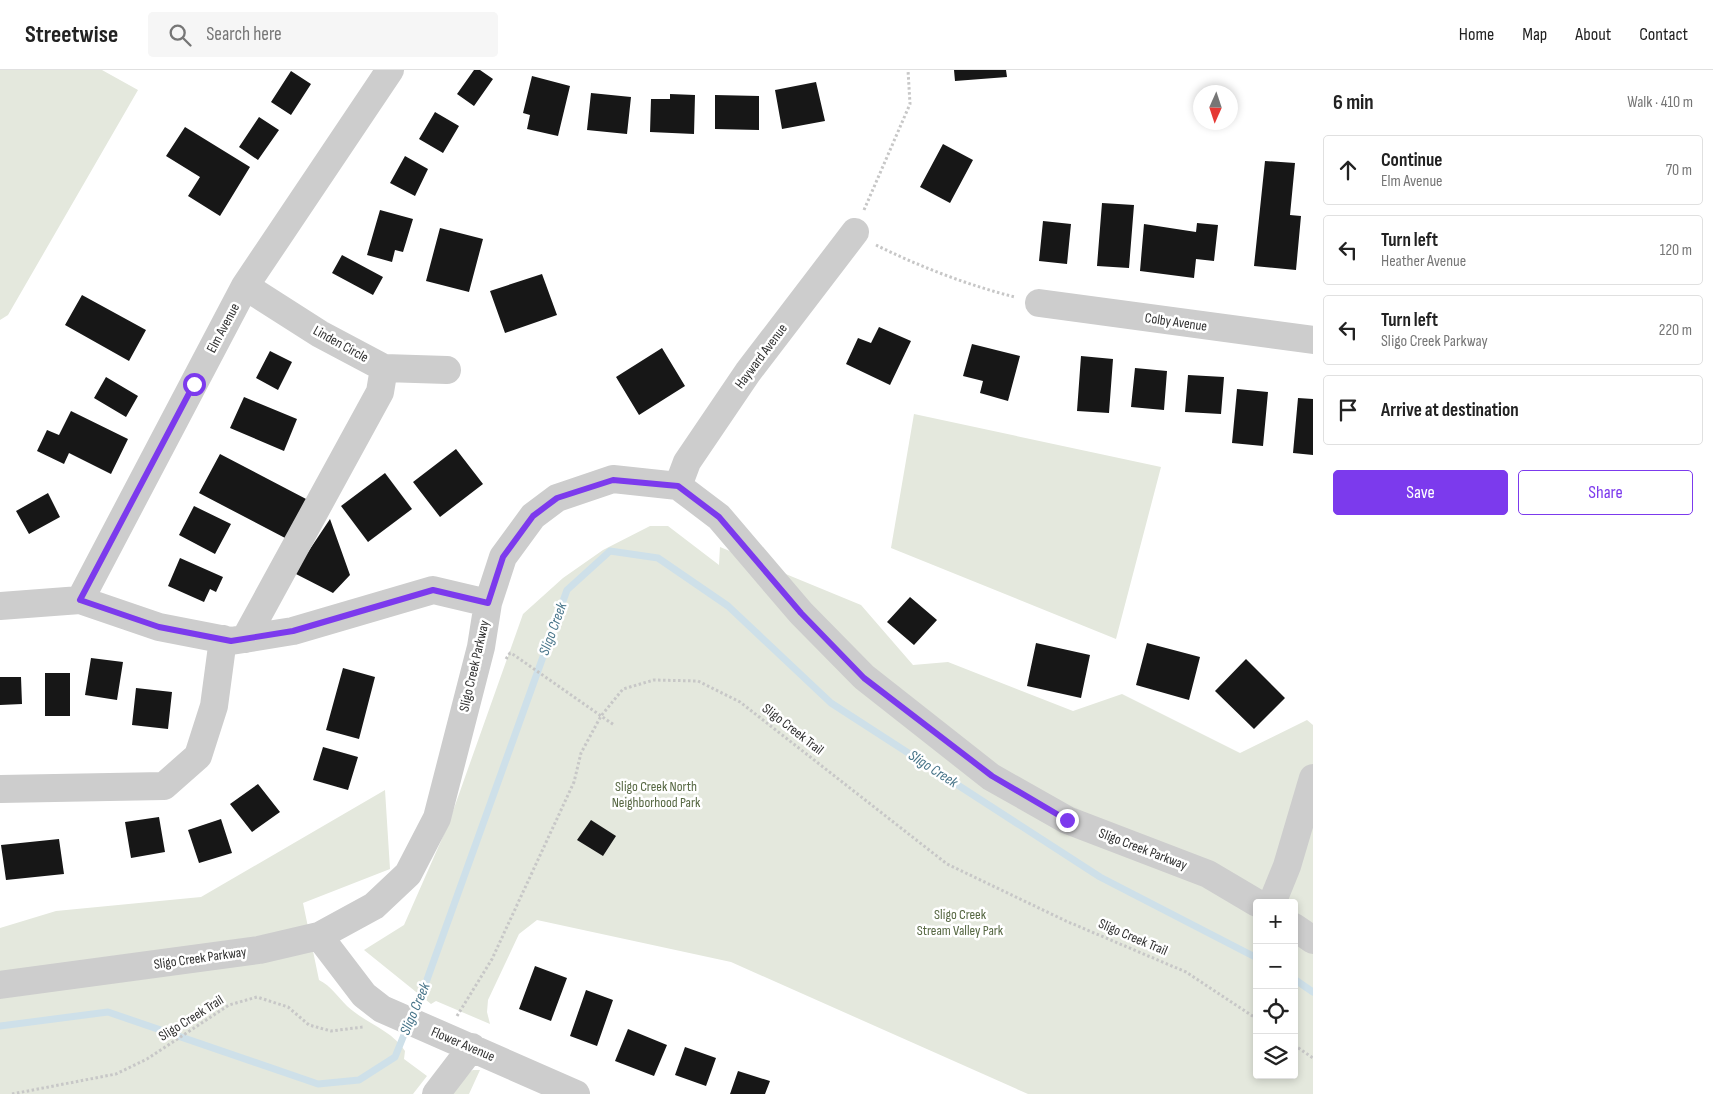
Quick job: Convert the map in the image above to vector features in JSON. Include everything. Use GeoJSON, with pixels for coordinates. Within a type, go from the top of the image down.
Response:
{"type":"FeatureCollection","features":[{"type":"Feature","properties":{"kind":"street","name":"Elm Avenue"},"geometry":{"type":"LineString","coordinates":[[80,600],[245,286],[390,70]]}},
{"type":"Feature","properties":{"kind":"street","name":"Hayward Avenue"},"geometry":{"type":"LineString","coordinates":[[678,486],[687,462],[748,372],[855,232]]}},
{"type":"Feature","properties":{"kind":"street","name":"Linden Circle"},"geometry":{"type":"LineString","coordinates":[[245,286],[320,334],[384,368],[447,370]]}},
{"type":"Feature","properties":{"kind":"street","name":"Colby Avenue"},"geometry":{"type":"LineString","coordinates":[[1038,304],[1313,340]]}},
{"type":"Feature","properties":{"kind":"street"},"geometry":{"type":"LineString","coordinates":[[0,789],[164,786],[198,756],[234,639],[380,392],[384,368]]}},
{"type":"Feature","properties":{"kind":"street","name":"Sligo Creek Parkway"},"geometry":{"type":"LineString","coordinates":[[0,985],[259,950],[319,936],[374,906],[408,874],[437,818],[481,647],[488,603],[503,557],[533,516],[557,498],[613,480],[678,486],[719,517],[801,613],[864,678],[992,776],[1067,820],[1208,874],[1253,901]]}},
{"type":"Feature","properties":{"kind":"street"},"geometry":{"type":"LineString","coordinates":[[0,606],[80,600],[159,627],[234,639],[293,631],[433,590],[488,603]]}},
{"type":"Feature","properties":{"kind":"street"},"geometry":{"type":"LineString","coordinates":[[1274,899],[1287,866],[1313,778]]}},
{"type":"Feature","properties":{"kind":"street"},"geometry":{"type":"LineString","coordinates":[[1298,930],[1313,940]]}},
{"type":"Feature","properties":{"kind":"street","name":"Flower Avenue"},"geometry":{"type":"LineString","coordinates":[[319,936],[364,995],[376,1017],[414,1024],[451,1027],[472,1047],[576,1094]]}},
{"type":"Feature","properties":{"kind":"street"},"geometry":{"type":"LineString","coordinates":[[436,1094],[472,1047]]}},
{"type":"Feature","properties":{"kind":"path"},"geometry":{"type":"LineString","coordinates":[[908,70],[910,104],[855,232],[901,258],[982,289],[1038,304]]}},
{"type":"Feature","properties":{"kind":"path"},"geometry":{"type":"LineString","coordinates":[[514,655],[614,725]]}},
{"type":"Feature","properties":{"kind":"path","name":"Sligo Creek Trail"},"geometry":{"type":"LineString","coordinates":[[451,1027],[492,958],[574,782],[581,753],[601,716],[623,689],[654,680],[698,682],[740,702],[947,864],[1066,921],[1186,972],[1253,1017]]}},
{"type":"Feature","properties":{"kind":"path","name":"Sligo Creek Trail"},"geometry":{"type":"LineString","coordinates":[[12,1094],[116,1074],[147,1059],[230,1006],[257,997],[288,1006],[309,1026],[331,1031],[353,1030],[376,1017]]}},
{"type":"Feature","properties":{"kind":"path"},"geometry":{"type":"LineString","coordinates":[[1298,1048],[1313,1058]]}},
{"type":"Feature","properties":{"kind":"green space"},"geometry":{"type":"Polygon","coordinates":[[[0,70],[102,70],[138,90],[8,315],[0,320],[0,70]]]}},
{"type":"Feature","properties":{"kind":"green space"},"geometry":{"type":"Polygon","coordinates":[[[914,414],[1161,467],[1116,639],[891,548],[914,414]]]}},
{"type":"Feature","properties":{"kind":"green space"},"geometry":{"type":"Polygon","coordinates":[[[650,526],[668,526],[719,565],[720,547],[861,605],[913,665],[948,662],[1073,711],[1122,694],[1240,753],[1307,720],[1313,725],[1313,1094],[1028,1094],[731,962],[537,920],[519,934],[488,1000],[487,1012],[490,1024],[436,1001],[431,1004],[364,950],[404,925],[448,825],[523,614],[563,578],[603,550],[650,526]]]}},
{"type":"Feature","properties":{"kind":"green space"},"geometry":{"type":"Polygon","coordinates":[[[385,790],[390,869],[303,903],[319,980],[331,988],[354,1012],[386,1032],[400,1044],[405,1051],[404,1059],[427,1076],[413,1094],[0,1094],[0,928],[56,911],[201,897],[385,790]]]}},
{"type":"Feature","properties":{"kind":"green space"},"geometry":{"type":"Polygon","coordinates":[[[473,1070],[480,1070],[469,1094],[453,1094],[464,1076],[473,1070]]]}},
{"type":"Feature","properties":{"kind":"building"},"geometry":{"type":"Polygon","coordinates":[[[474,70],[480,70],[493,79],[474,106],[457,94],[474,70]]]}},
{"type":"Feature","properties":{"kind":"building"},"geometry":{"type":"Polygon","coordinates":[[[954,70],[1006,70],[1007,77],[955,81],[954,70]]]}},
{"type":"Feature","properties":{"kind":"building"},"geometry":{"type":"Polygon","coordinates":[[[291,71],[311,84],[291,115],[271,102],[291,71]]]}},
{"type":"Feature","properties":{"kind":"building"},"geometry":{"type":"Polygon","coordinates":[[[532,76],[570,86],[558,136],[527,129],[530,115],[523,113],[532,76]]]}},
{"type":"Feature","properties":{"kind":"building"},"geometry":{"type":"Polygon","coordinates":[[[816,82],[825,121],[782,129],[775,90],[816,82]]]}},
{"type":"Feature","properties":{"kind":"building"},"geometry":{"type":"Polygon","coordinates":[[[591,93],[631,97],[627,134],[587,130],[591,93]]]}},
{"type":"Feature","properties":{"kind":"building"},"geometry":{"type":"Polygon","coordinates":[[[670,94],[695,95],[694,134],[650,132],[651,99],[670,99],[670,94]]]}},
{"type":"Feature","properties":{"kind":"building"},"geometry":{"type":"Polygon","coordinates":[[[715,95],[759,96],[759,130],[715,129],[715,95]]]}},
{"type":"Feature","properties":{"kind":"building"},"geometry":{"type":"Polygon","coordinates":[[[435,112],[459,126],[443,153],[419,139],[435,112]]]}},
{"type":"Feature","properties":{"kind":"building"},"geometry":{"type":"Polygon","coordinates":[[[259,117],[279,130],[258,160],[239,147],[259,117]]]}},
{"type":"Feature","properties":{"kind":"building"},"geometry":{"type":"Polygon","coordinates":[[[185,127],[250,167],[220,216],[188,196],[200,177],[166,156],[185,127]]]}},
{"type":"Feature","properties":{"kind":"building"},"geometry":{"type":"Polygon","coordinates":[[[943,144],[973,160],[950,203],[920,187],[943,144]]]}},
{"type":"Feature","properties":{"kind":"building"},"geometry":{"type":"Polygon","coordinates":[[[405,156],[428,169],[415,196],[390,183],[405,156]]]}},
{"type":"Feature","properties":{"kind":"building"},"geometry":{"type":"Polygon","coordinates":[[[1265,161],[1295,163],[1290,215],[1301,216],[1296,270],[1254,266],[1265,161]]]}},
{"type":"Feature","properties":{"kind":"building"},"geometry":{"type":"Polygon","coordinates":[[[1102,203],[1134,205],[1129,268],[1097,266],[1102,203]]]}},
{"type":"Feature","properties":{"kind":"building"},"geometry":{"type":"Polygon","coordinates":[[[380,210],[413,219],[403,252],[395,250],[392,262],[367,255],[380,210]]]}},
{"type":"Feature","properties":{"kind":"building"},"geometry":{"type":"Polygon","coordinates":[[[1043,221],[1071,224],[1067,264],[1039,261],[1043,221]]]}},
{"type":"Feature","properties":{"kind":"building"},"geometry":{"type":"Polygon","coordinates":[[[1197,223],[1218,225],[1214,261],[1196,259],[1194,278],[1140,271],[1144,224],[1196,232],[1197,223]]]}},
{"type":"Feature","properties":{"kind":"building"},"geometry":{"type":"Polygon","coordinates":[[[440,228],[483,239],[469,292],[426,281],[440,228]]]}},
{"type":"Feature","properties":{"kind":"building"},"geometry":{"type":"Polygon","coordinates":[[[342,255],[383,277],[373,295],[332,273],[342,255]]]}},
{"type":"Feature","properties":{"kind":"building"},"geometry":{"type":"Polygon","coordinates":[[[542,274],[557,315],[505,333],[490,291],[542,274]]]}},
{"type":"Feature","properties":{"kind":"building"},"geometry":{"type":"Polygon","coordinates":[[[82,295],[146,330],[129,361],[65,325],[82,295]]]}},
{"type":"Feature","properties":{"kind":"building"},"geometry":{"type":"Polygon","coordinates":[[[879,327],[911,341],[890,385],[846,364],[858,338],[871,343],[879,327]]]}},
{"type":"Feature","properties":{"kind":"building"},"geometry":{"type":"Polygon","coordinates":[[[972,344],[1020,356],[1008,401],[980,393],[983,381],[963,376],[972,344]]]}},
{"type":"Feature","properties":{"kind":"building"},"geometry":{"type":"Polygon","coordinates":[[[662,348],[685,386],[639,415],[616,377],[662,348]]]}},
{"type":"Feature","properties":{"kind":"building"},"geometry":{"type":"Polygon","coordinates":[[[270,351],[292,362],[278,390],[256,378],[270,351]]]}},
{"type":"Feature","properties":{"kind":"building"},"geometry":{"type":"Polygon","coordinates":[[[1081,356],[1113,359],[1109,413],[1077,411],[1081,356]]]}},
{"type":"Feature","properties":{"kind":"building"},"geometry":{"type":"Polygon","coordinates":[[[1135,368],[1167,371],[1164,410],[1131,407],[1135,368]]]}},
{"type":"Feature","properties":{"kind":"building"},"geometry":{"type":"Polygon","coordinates":[[[1188,375],[1224,377],[1221,414],[1185,412],[1188,375]]]}},
{"type":"Feature","properties":{"kind":"building"},"geometry":{"type":"Polygon","coordinates":[[[106,377],[138,396],[126,417],[94,398],[106,377]]]}},
{"type":"Feature","properties":{"kind":"building"},"geometry":{"type":"Polygon","coordinates":[[[1237,389],[1268,392],[1263,446],[1232,443],[1237,389]]]}},
{"type":"Feature","properties":{"kind":"building"},"geometry":{"type":"Polygon","coordinates":[[[244,397],[297,419],[284,451],[230,428],[244,397]]]}},
{"type":"Feature","properties":{"kind":"building"},"geometry":{"type":"Polygon","coordinates":[[[1298,398],[1313,399],[1313,455],[1293,453],[1298,398]]]}},
{"type":"Feature","properties":{"kind":"building"},"geometry":{"type":"Polygon","coordinates":[[[71,411],[128,439],[111,474],[69,453],[64,464],[37,451],[47,430],[59,435],[71,411]]]}},
{"type":"Feature","properties":{"kind":"building"},"geometry":{"type":"Polygon","coordinates":[[[456,449],[483,484],[440,517],[413,482],[456,449]]]}},
{"type":"Feature","properties":{"kind":"building"},"geometry":{"type":"Polygon","coordinates":[[[220,454],[308,500],[287,539],[199,493],[220,454]]]}},
{"type":"Feature","properties":{"kind":"building"},"geometry":{"type":"Polygon","coordinates":[[[385,473],[412,509],[368,542],[341,506],[385,473]]]}},
{"type":"Feature","properties":{"kind":"building"},"geometry":{"type":"Polygon","coordinates":[[[48,493],[60,517],[29,534],[16,511],[48,493]]]}},
{"type":"Feature","properties":{"kind":"building"},"geometry":{"type":"Polygon","coordinates":[[[194,506],[231,524],[215,554],[179,535],[194,506]]]}},
{"type":"Feature","properties":{"kind":"building"},"geometry":{"type":"Polygon","coordinates":[[[330,519],[350,575],[333,593],[294,573],[330,519]]]}},
{"type":"Feature","properties":{"kind":"building"},"geometry":{"type":"Polygon","coordinates":[[[180,558],[223,577],[216,592],[210,589],[204,602],[168,586],[180,558]]]}},
{"type":"Feature","properties":{"kind":"building"},"geometry":{"type":"Polygon","coordinates":[[[910,597],[937,620],[914,645],[887,622],[910,597]]]}},
{"type":"Feature","properties":{"kind":"building"},"geometry":{"type":"Polygon","coordinates":[[[1036,643],[1090,655],[1081,698],[1027,686],[1036,643]]]}},
{"type":"Feature","properties":{"kind":"building"},"geometry":{"type":"Polygon","coordinates":[[[1147,643],[1200,657],[1189,700],[1136,685],[1147,643]]]}},
{"type":"Feature","properties":{"kind":"building"},"geometry":{"type":"Polygon","coordinates":[[[91,658],[123,662],[117,700],[85,695],[91,658]]]}},
{"type":"Feature","properties":{"kind":"building"},"geometry":{"type":"Polygon","coordinates":[[[1246,659],[1285,698],[1254,729],[1215,691],[1246,659]]]}},
{"type":"Feature","properties":{"kind":"building"},"geometry":{"type":"Polygon","coordinates":[[[343,668],[375,677],[359,739],[326,730],[343,668]]]}},
{"type":"Feature","properties":{"kind":"building"},"geometry":{"type":"Polygon","coordinates":[[[45,673],[70,673],[70,716],[45,716],[45,673]]]}},
{"type":"Feature","properties":{"kind":"building"},"geometry":{"type":"Polygon","coordinates":[[[0,677],[21,677],[22,704],[0,705],[0,677]]]}},
{"type":"Feature","properties":{"kind":"building"},"geometry":{"type":"Polygon","coordinates":[[[136,688],[172,692],[168,729],[132,725],[136,688]]]}},
{"type":"Feature","properties":{"kind":"building"},"geometry":{"type":"Polygon","coordinates":[[[323,747],[358,757],[348,790],[313,780],[323,747]]]}},
{"type":"Feature","properties":{"kind":"building"},"geometry":{"type":"Polygon","coordinates":[[[258,784],[280,812],[252,832],[230,804],[258,784]]]}},
{"type":"Feature","properties":{"kind":"building"},"geometry":{"type":"Polygon","coordinates":[[[159,817],[165,852],[131,858],[125,822],[159,817]]]}},
{"type":"Feature","properties":{"kind":"building"},"geometry":{"type":"Polygon","coordinates":[[[221,819],[232,853],[199,863],[188,830],[221,819]]]}},
{"type":"Feature","properties":{"kind":"building"},"geometry":{"type":"Polygon","coordinates":[[[591,820],[616,836],[603,856],[577,840],[591,820]]]}},
{"type":"Feature","properties":{"kind":"building"},"geometry":{"type":"Polygon","coordinates":[[[59,839],[64,874],[6,880],[1,845],[59,839]]]}},
{"type":"Feature","properties":{"kind":"building"},"geometry":{"type":"Polygon","coordinates":[[[535,966],[567,978],[551,1021],[519,1009],[535,966]]]}},
{"type":"Feature","properties":{"kind":"building"},"geometry":{"type":"Polygon","coordinates":[[[586,990],[613,1000],[597,1046],[570,1036],[586,990]]]}},
{"type":"Feature","properties":{"kind":"building"},"geometry":{"type":"Polygon","coordinates":[[[628,1029],[667,1045],[654,1076],[615,1061],[628,1029]]]}},
{"type":"Feature","properties":{"kind":"building"},"geometry":{"type":"Polygon","coordinates":[[[685,1047],[716,1058],[706,1086],[675,1075],[685,1047]]]}},
{"type":"Feature","properties":{"kind":"building"},"geometry":{"type":"Polygon","coordinates":[[[738,1071],[770,1081],[765,1094],[730,1094],[738,1071]]]}},
{"type":"Feature","properties":{"kind":"waterway","name":"Sligo Creek"},"geometry":{"type":"LineString","coordinates":[[412,1015],[424,988],[567,590],[610,551],[658,558],[728,606],[831,703],[1100,877],[1253,956]]}},
{"type":"Feature","properties":{"kind":"waterway","name":"Sligo Creek"},"geometry":{"type":"LineString","coordinates":[[1298,982],[1313,992]]}},
{"type":"Feature","properties":{"kind":"waterway","name":"Sligo Creek"},"geometry":{"type":"LineString","coordinates":[[0,1026],[108,1012],[318,1084],[359,1080],[395,1057],[408,1025]]}},
{"type":"Feature","properties":{"kind":"route"},"geometry":{"type":"LineString","coordinates":[[194,384],[80,600],[159,627],[231,641],[293,631],[433,590],[488,603],[503,557],[533,516],[557,498],[613,480],[678,486],[719,517],[801,613],[864,678],[992,776],[1067,820]]}},
{"type":"Feature","properties":{"kind":"park label","name":"Sligo Creek North Neighborhood Park"},"geometry":{"type":"Point","coordinates":[656,794]}},
{"type":"Feature","properties":{"kind":"park label","name":"Sligo Creek Stream Valley Park"},"geometry":{"type":"Point","coordinates":[960,922]}}]}
